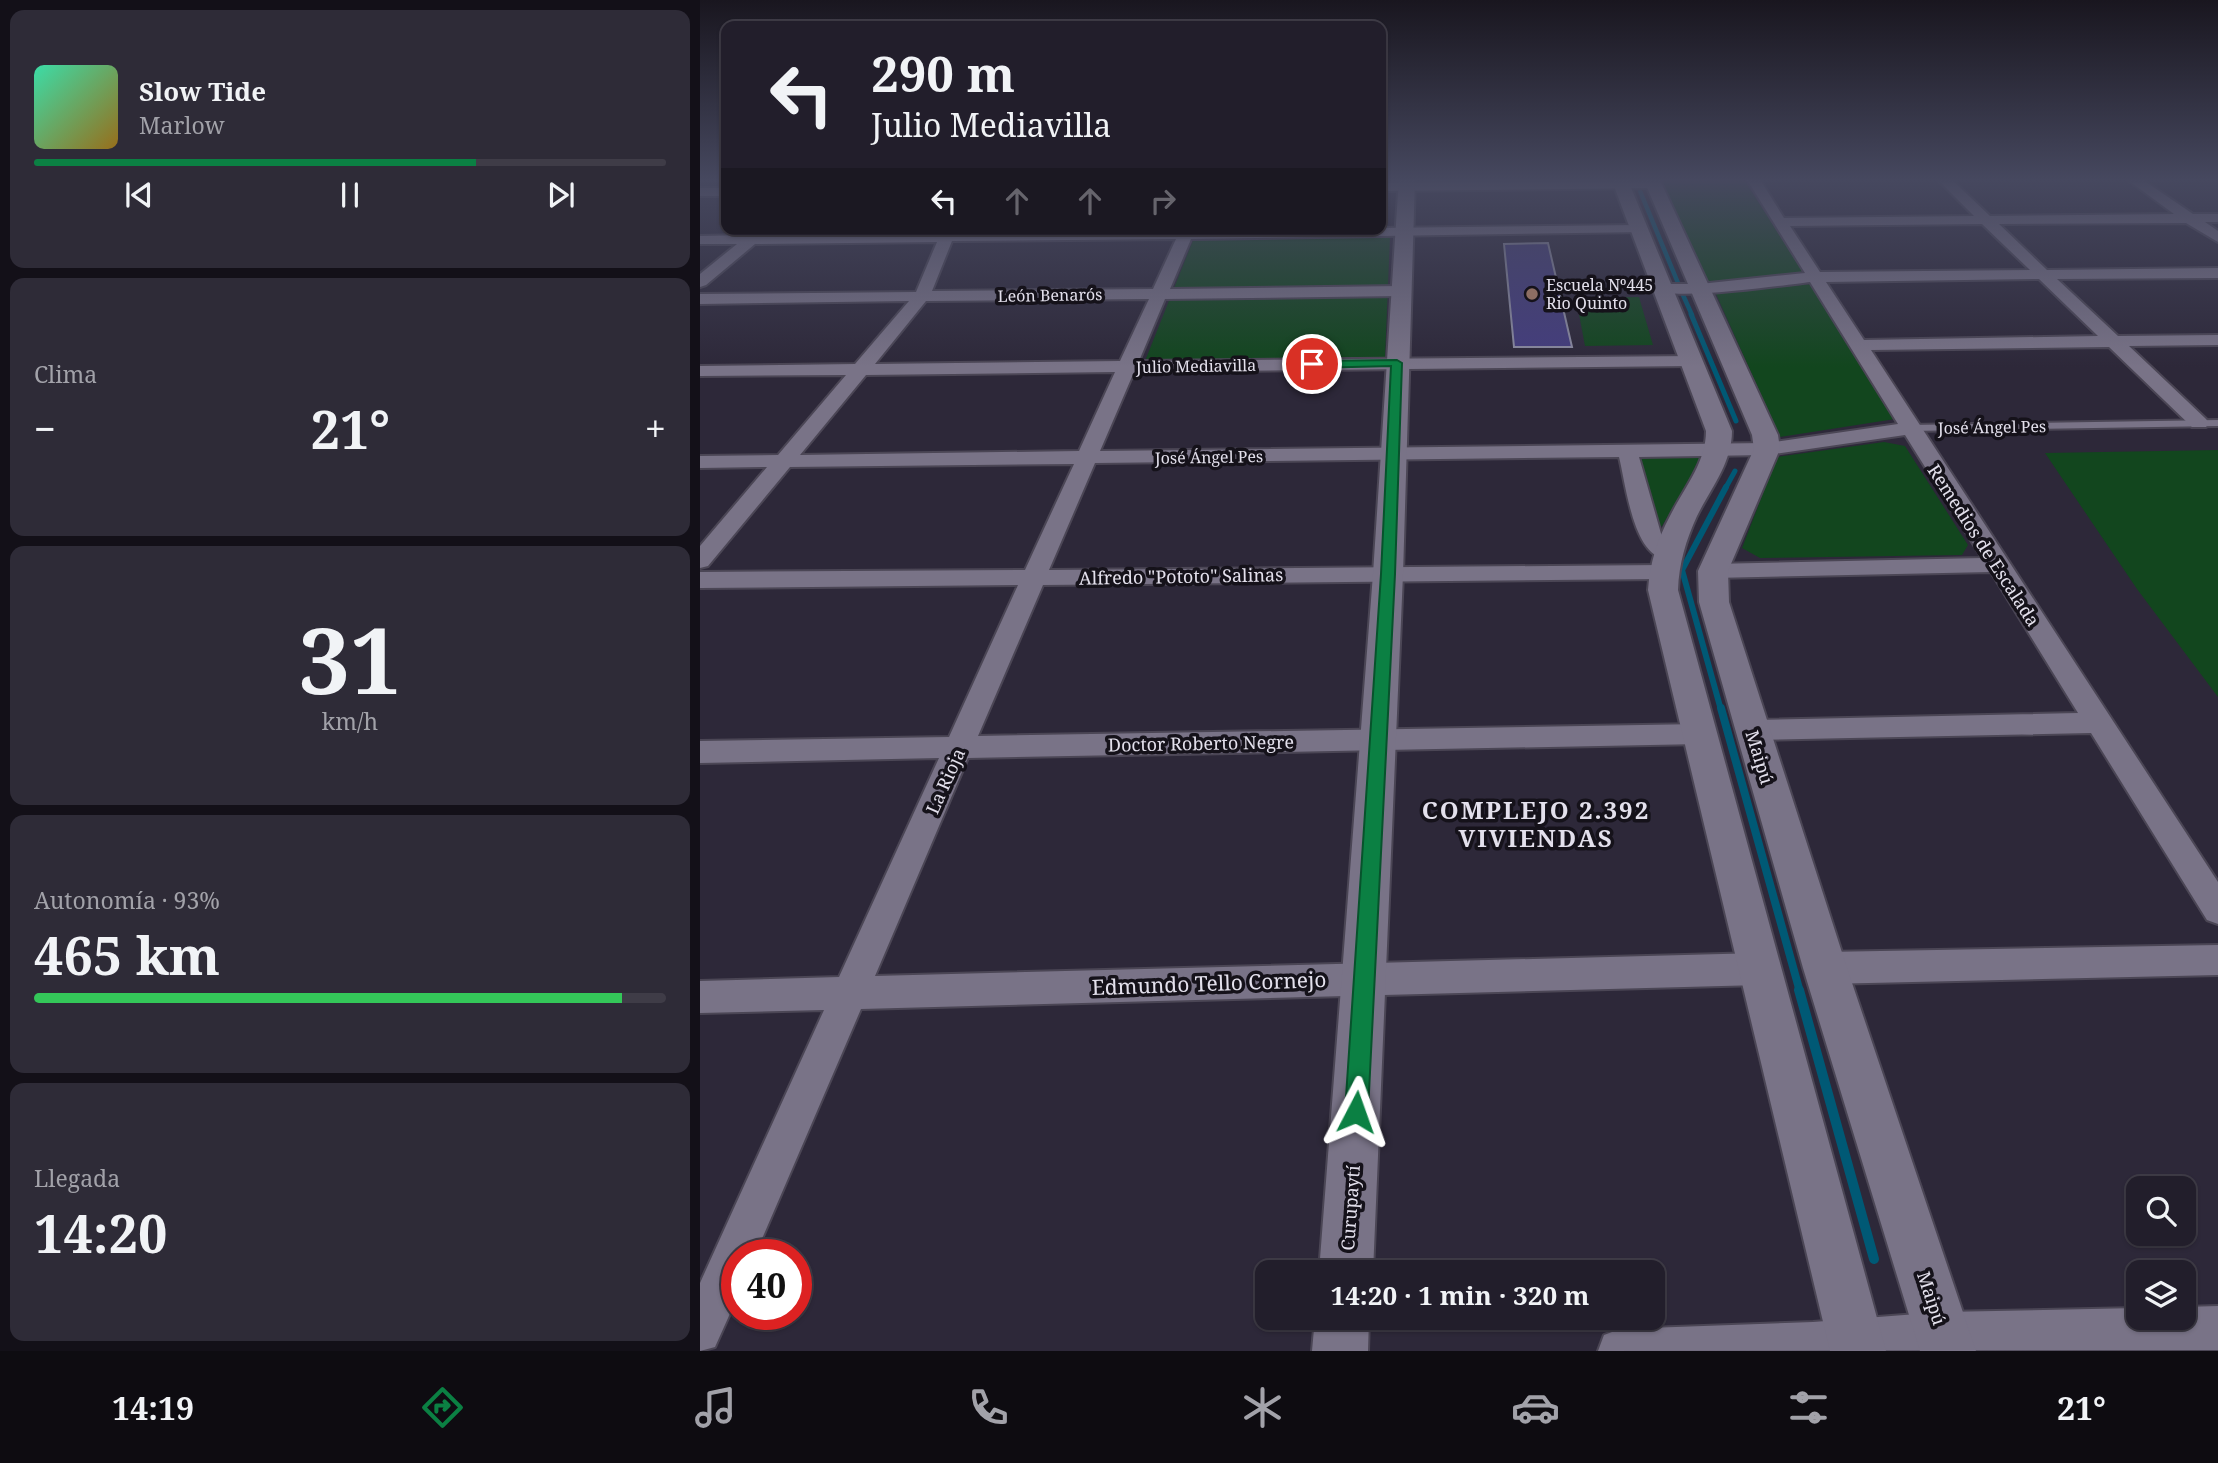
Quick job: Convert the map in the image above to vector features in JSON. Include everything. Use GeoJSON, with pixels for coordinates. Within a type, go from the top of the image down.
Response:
{"type":"FeatureCollection","features":[{"type":"Feature","properties":{"kind":"street"},"geometry":{"type":"LineString","coordinates":[[700,282],[749,241]]}},
{"type":"Feature","properties":{"kind":"street"},"geometry":{"type":"LineString","coordinates":[[700,561],[922,296],[946,241]]}},
{"type":"Feature","properties":{"kind":"street","name":"La Rioja"},"geometry":{"type":"LineString","coordinates":[[700,1332],[1036,578],[1183,241]]}},
{"type":"Feature","properties":{"kind":"street","name":"Curupaytí"},"geometry":{"type":"LineString","coordinates":[[1347,1260],[1388,574],[1403,241]]}},
{"type":"Feature","properties":{"kind":"street"},"geometry":{"type":"LineString","coordinates":[[1644,241],[1718,431],[1718,450],[1664,563],[1662,590],[1857,1345]]}},
{"type":"Feature","properties":{"kind":"street"},"geometry":{"type":"LineString","coordinates":[[1671,241],[1700,289],[1760,420],[1768,449]]}},
{"type":"Feature","properties":{"kind":"street","name":"Remedios de Escalada"},"geometry":{"type":"LineString","coordinates":[[1792,241],[2218,910]]}},
{"type":"Feature","properties":{"kind":"street"},"geometry":{"type":"LineString","coordinates":[[2006,241],[2199,423]]}},
{"type":"Feature","properties":{"kind":"street"},"geometry":{"type":"LineString","coordinates":[[1663,289],[1700,289],[1814,277],[2218,273]]}},
{"type":"Feature","properties":{"kind":"street","name":"León Benarós"},"geometry":{"type":"LineString","coordinates":[[700,299],[1400,291]]}},
{"type":"Feature","properties":{"kind":"street"},"geometry":{"type":"LineString","coordinates":[[1857,345],[2218,340]]}},
{"type":"Feature","properties":{"kind":"street","name":"Julio Mediavilla"},"geometry":{"type":"LineString","coordinates":[[700,371],[1693,362]]}},
{"type":"Feature","properties":{"kind":"street","name":"José Ángel Pes"},"geometry":{"type":"LineString","coordinates":[[700,462],[1768,449],[1909,428]]}},
{"type":"Feature","properties":{"kind":"street","name":"Maipú"},"geometry":{"type":"LineString","coordinates":[[1768,449],[1713,572],[1714,602],[1825,968],[1946,1343]]}},
{"type":"Feature","properties":{"kind":"street"},"geometry":{"type":"LineString","coordinates":[[1628,452],[1651,541],[1664,563]]}},
{"type":"Feature","properties":{"kind":"street","name":"Alfredo \"Pototo\" Salinas"},"geometry":{"type":"LineString","coordinates":[[700,580],[1388,574],[1664,563]]}},
{"type":"Feature","properties":{"kind":"street"},"geometry":{"type":"LineString","coordinates":[[1713,572],[1997,565]]}},
{"type":"Feature","properties":{"kind":"street"},"geometry":{"type":"LineString","coordinates":[[1752,730],[2098,723]]}},
{"type":"Feature","properties":{"kind":"street","name":"Doctor Roberto Negre"},"geometry":{"type":"LineString","coordinates":[[700,752],[1701,734]]}},
{"type":"Feature","properties":{"kind":"street"},"geometry":{"type":"LineString","coordinates":[[1825,968],[2218,960]]}},
{"type":"Feature","properties":{"kind":"street","name":"Edmundo Tello Cornejo"},"geometry":{"type":"LineString","coordinates":[[700,996],[1759,969]]}},
{"type":"Feature","properties":{"kind":"street"},"geometry":{"type":"LineString","coordinates":[[1620,1351],[1946,1343],[2218,1328]]}},
{"type":"Feature","properties":{"kind":"street"},"geometry":{"type":"LineString","coordinates":[[1340,1351],[1341,1330]]}},
{"type":"Feature","properties":{"kind":"lane","name":"José Ángel Pes"},"geometry":{"type":"LineString","coordinates":[[1909,428],[2218,423]]}},
{"type":"Feature","properties":{"kind":"green space"},"geometry":{"type":"Polygon","coordinates":[[[1193,241],[1390,241],[1385,358],[1145,361],[1193,241]]]}},
{"type":"Feature","properties":{"kind":"green space"},"geometry":{"type":"Polygon","coordinates":[[[1685,241],[1783,241],[1804,274],[1705,284],[1685,241]]]}},
{"type":"Feature","properties":{"kind":"green space"},"geometry":{"type":"Polygon","coordinates":[[[1812,284],[1895,419],[1780,437],[1716,294],[1812,284]]]}},
{"type":"Feature","properties":{"kind":"green space"},"geometry":{"type":"Polygon","coordinates":[[[1639,297],[1653,345],[1585,346],[1576,298],[1639,297]]]}},
{"type":"Feature","properties":{"kind":"green space"},"geometry":{"type":"Polygon","coordinates":[[[1884,442],[1905,446],[1968,545],[1962,555],[1760,558],[1742,548],[1777,457],[1884,442]]]}},
{"type":"Feature","properties":{"kind":"green space"},"geometry":{"type":"Polygon","coordinates":[[[2218,450],[2218,697],[2137,589],[2045,453],[2218,450]]]}},
{"type":"Feature","properties":{"kind":"green space"},"geometry":{"type":"Polygon","coordinates":[[[1704,455],[1662,526],[1655,529],[1636,457],[1704,455]]]}},
{"type":"Feature","properties":{"kind":"building"},"geometry":{"type":"Polygon","coordinates":[[[1548,243],[1572,347],[1514,347],[1504,244],[1548,243]]]}},
{"type":"Feature","properties":{"kind":"waterway"},"geometry":{"type":"LineString","coordinates":[[1661,241],[1678,283]]}},
{"type":"Feature","properties":{"kind":"waterway"},"geometry":{"type":"LineString","coordinates":[[1683,295],[1692,315]]}},
{"type":"Feature","properties":{"kind":"waterway"},"geometry":{"type":"LineString","coordinates":[[1691,314],[1736,421]]}},
{"type":"Feature","properties":{"kind":"waterway"},"geometry":{"type":"LineString","coordinates":[[1725,489],[1735,471]]}},
{"type":"Feature","properties":{"kind":"waterway"},"geometry":{"type":"LineString","coordinates":[[1721,710],[1682,570],[1726,487]]}},
{"type":"Feature","properties":{"kind":"waterway"},"geometry":{"type":"LineString","coordinates":[[1721,708],[1800,992]]}},
{"type":"Feature","properties":{"kind":"waterway"},"geometry":{"type":"LineString","coordinates":[[1799,990],[1874,1259]]}},
{"type":"Feature","properties":{"kind":"place","name":"Escuela Nº445 Rio Quinto"},"geometry":{"type":"Point","coordinates":[1532,294]}},
{"type":"Feature","properties":{"kind":"district","name":"COMPLEJO 2.392 VIVIENDAS"},"geometry":{"type":"Point","coordinates":[1536,823]}},
{"type":"Feature","properties":{"kind":"route"},"geometry":{"type":"LineString","coordinates":[[1312,364],[1397,363],[1388,574],[1376,740],[1356,1112]]}}]}
